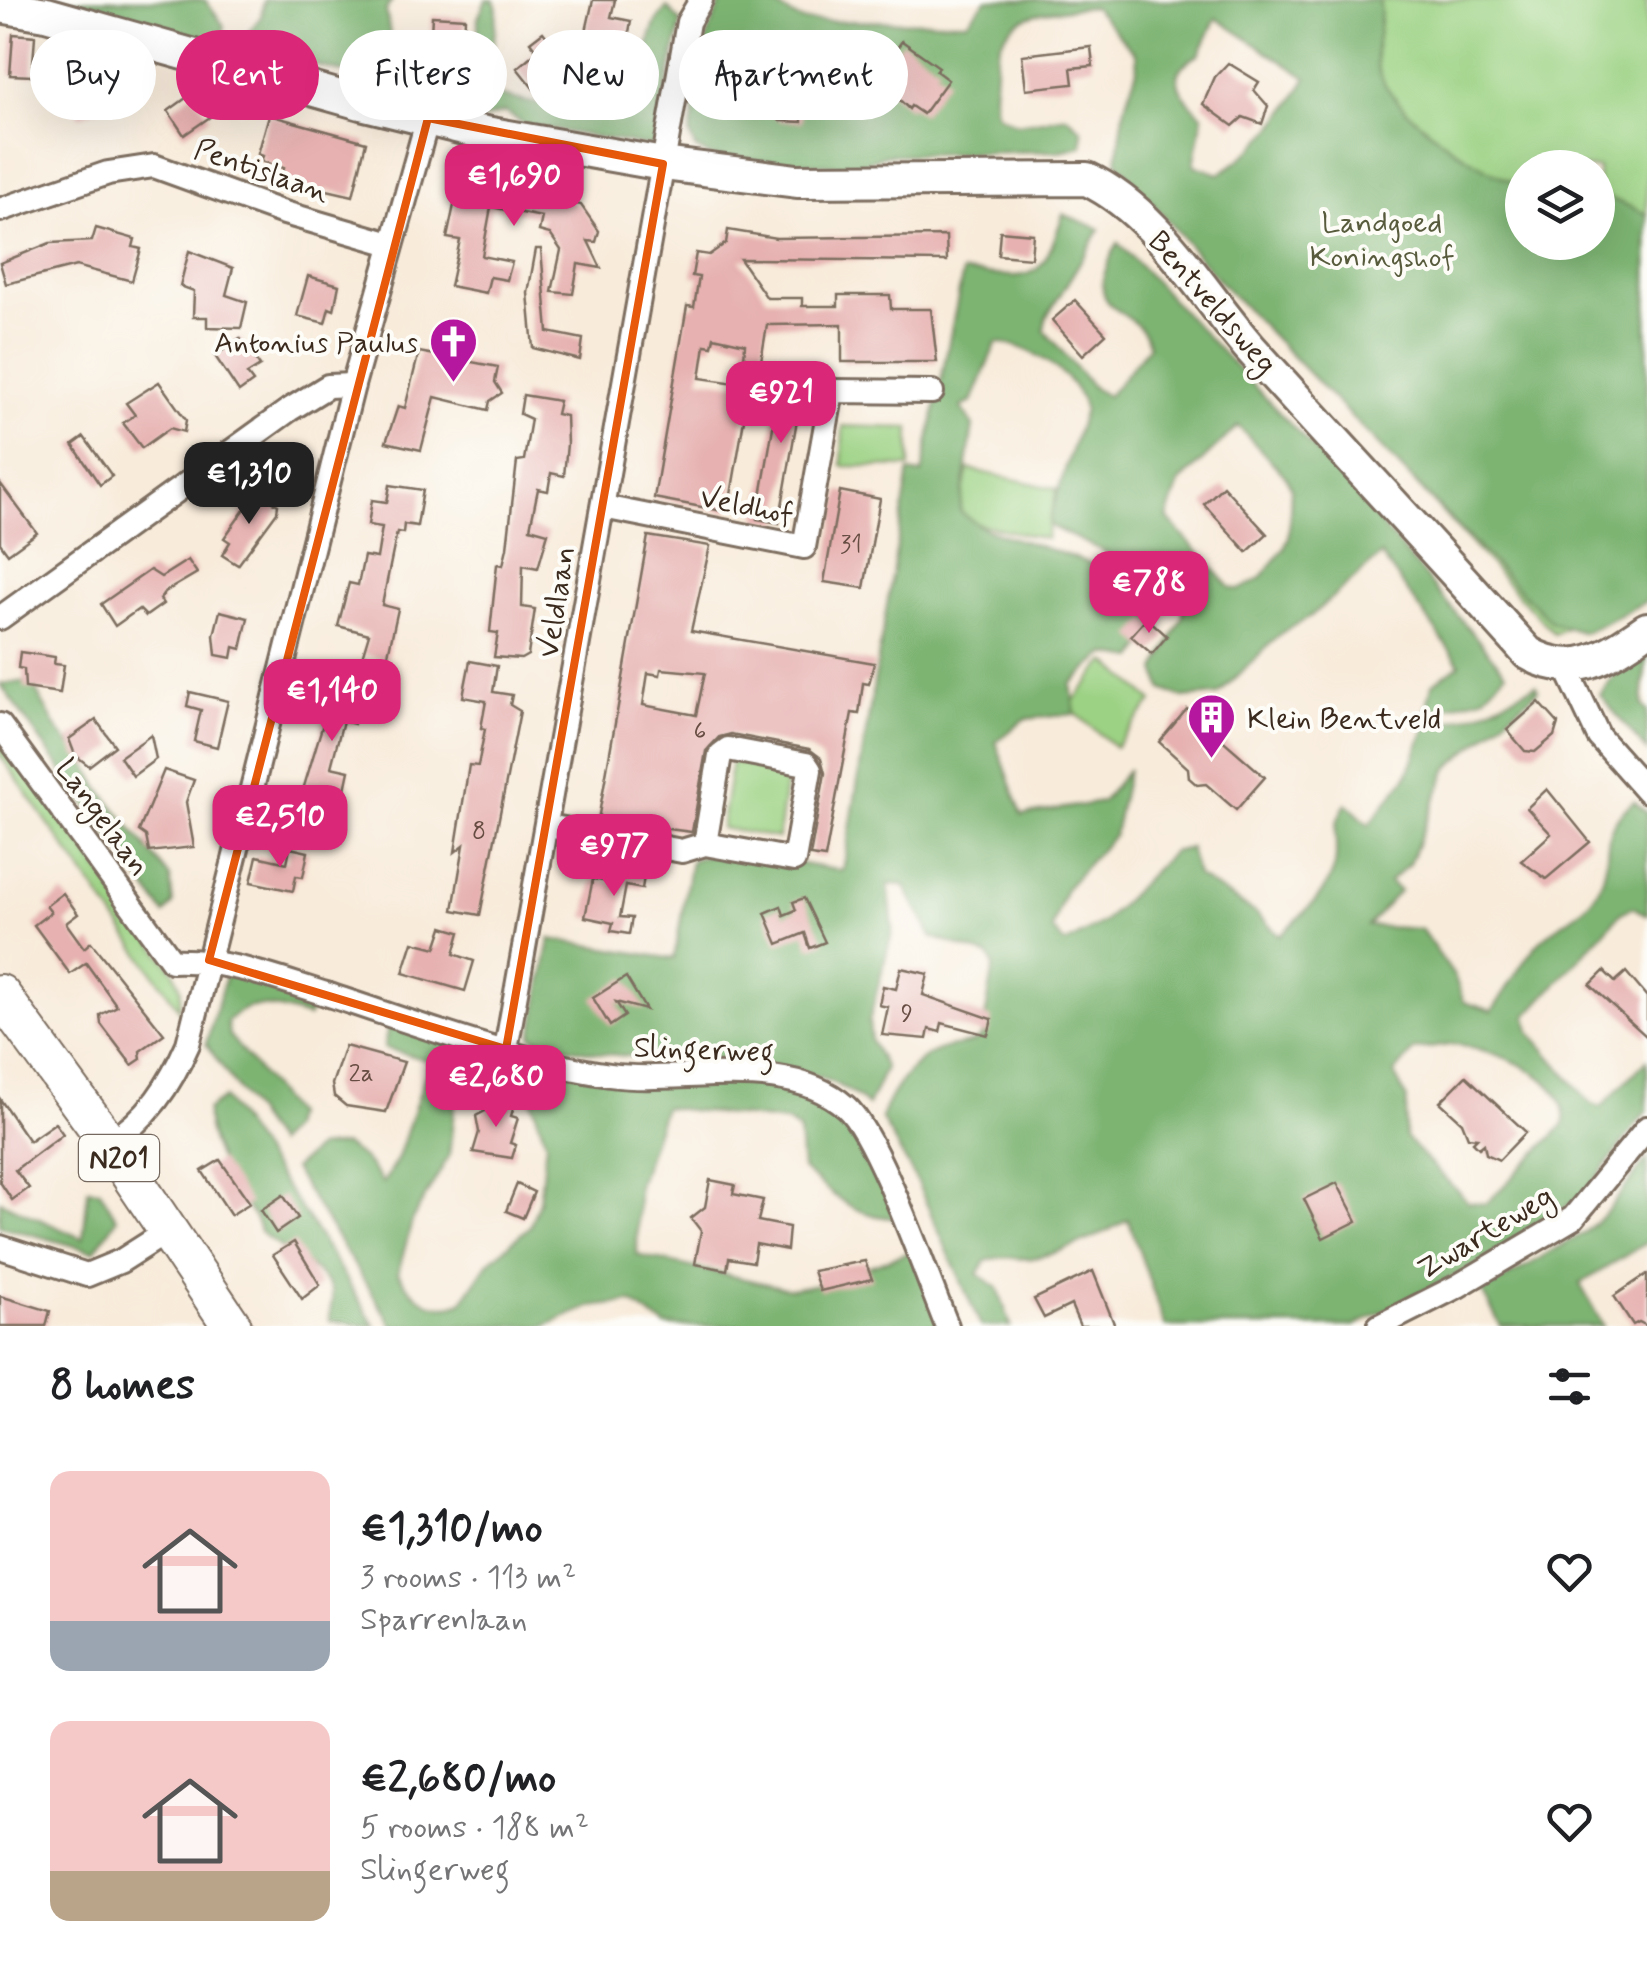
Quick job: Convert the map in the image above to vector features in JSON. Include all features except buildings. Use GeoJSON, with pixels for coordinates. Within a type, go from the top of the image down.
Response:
{"type":"FeatureCollection","features":[{"type":"Feature","properties":{"kind":"main road","name":"N201"},"geometry":{"type":"LineString","coordinates":[[0,994],[109,1142],[232,1326]]}},
{"type":"Feature","properties":{"kind":"street","name":"Veldlaan"},"geometry":{"type":"LineString","coordinates":[[506,1049],[688,22],[700,0]]}},
{"type":"Feature","properties":{"kind":"street","name":"Bentveldsweg"},"geometry":{"type":"LineString","coordinates":[[0,6],[46,14],[339,94]]}},
{"type":"Feature","properties":{"kind":"street"},"geometry":{"type":"LineString","coordinates":[[109,1142],[128,1132],[170,1087],[188,1044],[353,385],[427,120]]}},
{"type":"Feature","properties":{"kind":"street","name":"Bentveldsweg"},"geometry":{"type":"LineString","coordinates":[[438,120],[663,164],[797,181],[1040,176],[1073,177],[1099,184],[1151,230],[1252,350],[1528,653],[1566,667]]}},
{"type":"Feature","properties":{"kind":"street","name":"Pentislaan"},"geometry":{"type":"LineString","coordinates":[[0,210],[108,173],[154,166],[282,212],[390,244]]}},
{"type":"Feature","properties":{"kind":"street"},"geometry":{"type":"LineString","coordinates":[[0,618],[290,410],[328,386],[353,385]]}},
{"type":"Feature","properties":{"kind":"street","name":"Veldhof"},"geometry":{"type":"LineString","coordinates":[[603,507],[804,547],[832,390],[932,392]]}},
{"type":"Feature","properties":{"kind":"street"},"geometry":{"type":"LineString","coordinates":[[1647,629],[1609,656],[1566,667],[1599,737],[1647,791]]}},
{"type":"Feature","properties":{"kind":"street","name":"Langelaan"},"geometry":{"type":"LineString","coordinates":[[0,725],[172,961],[208,960]]}},
{"type":"Feature","properties":{"kind":"street"},"geometry":{"type":"LineString","coordinates":[[548,826],[682,851],[705,844],[794,860],[810,770],[806,764],[728,749],[720,755],[705,844]]}},
{"type":"Feature","properties":{"kind":"street","name":"Slingerweg"},"geometry":{"type":"LineString","coordinates":[[208,960],[506,1049],[610,1074],[770,1078],[804,1085],[844,1105],[867,1136],[947,1326]]}},
{"type":"Feature","properties":{"kind":"street","name":"Zwarteweg"},"geometry":{"type":"LineString","coordinates":[[1379,1326],[1458,1286],[1573,1218],[1647,1128]]}},
{"type":"Feature","properties":{"kind":"street"},"geometry":{"type":"LineString","coordinates":[[0,1247],[87,1275],[121,1262],[168,1230]]}},
{"type":"Feature","properties":{"kind":"highlighted area"},"geometry":{"type":"Polygon","coordinates":[[[428,118],[663,164],[506,1049],[209,960],[428,118]]]}},
{"type":"Feature","properties":{"kind":"green space"},"geometry":{"type":"Polygon","coordinates":[[[66,0],[205,0],[224,26],[223,30],[176,31],[66,0]]]}},
{"type":"Feature","properties":{"kind":"green space"},"geometry":{"type":"Polygon","coordinates":[[[264,0],[392,0],[386,10],[389,30],[339,30],[339,71],[319,66],[319,30],[250,30],[261,17],[264,0]]]}},
{"type":"Feature","properties":{"kind":"green space"},"geometry":{"type":"Polygon","coordinates":[[[486,0],[494,0],[495,30],[478,30],[478,18],[486,0]]]}},
{"type":"Feature","properties":{"kind":"green space","name":"Landgoed Koningshof"},"geometry":{"type":"Polygon","coordinates":[[[722,0],[764,0],[803,21],[967,22],[986,0],[1379,0],[1376,62],[1386,86],[1418,121],[1462,154],[1505,178],[1505,260],[1615,260],[1615,200],[1647,214],[1647,601],[1584,633],[1552,623],[1221,283],[1117,161],[1125,106],[1137,70],[1136,54],[1093,7],[1042,13],[1015,25],[1005,35],[996,68],[997,114],[1017,124],[1067,116],[1082,130],[1082,146],[1060,151],[885,155],[855,167],[712,157],[695,148],[690,135],[693,120],[908,120],[908,30],[710,30],[722,0]],[[1216,18],[1199,55],[1178,76],[1182,92],[1203,116],[1194,165],[1219,174],[1269,132],[1307,78],[1216,18]]]}},
{"type":"Feature","properties":{"kind":"green space","name":"Landgoed Koningshof"},"geometry":{"type":"Polygon","coordinates":[[[1283,0],[1647,0],[1647,581],[1600,612],[1554,634],[1189,238],[1333,86],[1283,0]]]}},
{"type":"Feature","properties":{"kind":"green space"},"geometry":{"type":"Polygon","coordinates":[[[667,7],[681,22],[654,147],[526,125],[507,113],[507,97],[527,101],[527,120],[659,120],[659,30],[653,30],[667,7]]]}},
{"type":"Feature","properties":{"kind":"green space"},"geometry":{"type":"Polygon","coordinates":[[[1063,214],[1100,229],[1046,318],[1044,330],[1094,389],[1108,396],[1149,346],[1143,332],[1106,298],[1106,268],[1118,243],[1348,485],[1506,673],[1483,697],[1426,712],[1432,684],[1460,664],[1381,555],[1311,616],[1281,633],[1218,695],[1183,698],[1162,689],[1156,670],[1183,616],[1183,598],[1124,561],[1052,527],[1049,521],[1084,410],[1073,385],[1050,364],[1022,348],[996,343],[972,402],[961,407],[973,426],[960,511],[986,529],[1081,560],[1131,582],[1149,595],[1159,609],[1153,631],[1135,659],[1105,654],[1071,684],[1075,714],[1025,719],[996,742],[1022,815],[1102,802],[1128,769],[1114,835],[1066,888],[1052,929],[1065,944],[1104,922],[1172,852],[1190,848],[1197,876],[1257,914],[1280,936],[1330,880],[1336,857],[1337,825],[1346,803],[1369,825],[1407,776],[1425,729],[1481,712],[1536,685],[1538,690],[1448,768],[1409,864],[1389,882],[1399,891],[1368,926],[1421,929],[1454,976],[1464,1002],[1492,1011],[1535,947],[1595,894],[1605,870],[1614,823],[1634,801],[1647,813],[1647,915],[1633,907],[1621,913],[1527,1016],[1530,1032],[1590,1103],[1601,1107],[1647,1060],[1647,1110],[1584,1195],[1483,1262],[1354,1326],[1165,1326],[1128,1219],[1056,1252],[1033,1258],[986,1261],[978,1274],[998,1288],[1011,1326],[981,1326],[915,1178],[881,1118],[897,1087],[923,1059],[933,1052],[982,1037],[994,965],[989,956],[932,937],[904,885],[888,884],[893,928],[869,1022],[871,1041],[885,1068],[868,1106],[840,1086],[769,1065],[611,1055],[552,1044],[532,1036],[550,939],[674,959],[691,860],[722,850],[843,871],[909,472],[922,474],[963,272],[1005,276],[1031,273],[1048,255],[1063,214]],[[1238,426],[1179,483],[1167,518],[1231,588],[1239,590],[1261,578],[1284,549],[1289,537],[1291,489],[1287,478],[1238,426]],[[1457,1044],[1414,1050],[1394,1074],[1407,1099],[1405,1137],[1468,1202],[1486,1204],[1564,1125],[1563,1107],[1543,1079],[1527,1068],[1457,1044]]]}},
{"type":"Feature","properties":{"kind":"green space"},"geometry":{"type":"Polygon","coordinates":[[[843,426],[910,428],[910,467],[842,466],[843,426]]]}},
{"type":"Feature","properties":{"kind":"green space"},"geometry":{"type":"Polygon","coordinates":[[[968,469],[1057,489],[1046,539],[957,519],[968,469]]]}},
{"type":"Feature","properties":{"kind":"green space"},"geometry":{"type":"Polygon","coordinates":[[[1647,646],[1642,705],[1647,711],[1647,751],[1600,695],[1621,666],[1647,646]]]}},
{"type":"Feature","properties":{"kind":"green space"},"geometry":{"type":"Polygon","coordinates":[[[1106,661],[1153,701],[1115,747],[1068,707],[1106,661]]]}},
{"type":"Feature","properties":{"kind":"green space"},"geometry":{"type":"Polygon","coordinates":[[[31,681],[59,732],[84,759],[100,789],[170,877],[173,904],[165,914],[0,684],[31,681]]]}},
{"type":"Feature","properties":{"kind":"green space"},"geometry":{"type":"Polygon","coordinates":[[[0,733],[174,972],[181,989],[179,1009],[0,755],[0,733]]]}},
{"type":"Feature","properties":{"kind":"green space"},"geometry":{"type":"Polygon","coordinates":[[[732,761],[787,771],[778,838],[721,828],[732,761]]]}},
{"type":"Feature","properties":{"kind":"green space"},"geometry":{"type":"Polygon","coordinates":[[[226,974],[316,998],[308,1017],[255,1006],[227,1022],[229,1035],[293,1114],[290,1129],[276,1144],[206,1044],[226,974]]]}},
{"type":"Feature","properties":{"kind":"green space"},"geometry":{"type":"Polygon","coordinates":[[[389,1020],[492,1048],[455,1100],[449,1156],[413,1218],[398,1273],[425,1301],[443,1306],[462,1302],[489,1262],[530,1226],[539,1201],[546,1142],[527,1086],[535,1059],[800,1085],[838,1105],[910,1219],[863,1212],[828,1191],[802,1169],[799,1130],[787,1122],[664,1107],[638,1185],[637,1255],[790,1289],[820,1284],[923,1247],[957,1326],[666,1326],[631,1302],[590,1307],[544,1326],[393,1326],[293,1169],[317,1148],[344,1145],[364,1159],[383,1183],[398,1158],[430,1061],[384,1048],[389,1020]]]}},
{"type":"Feature","properties":{"kind":"green space"},"geometry":{"type":"Polygon","coordinates":[[[224,1098],[312,1225],[375,1326],[330,1321],[332,1297],[324,1279],[260,1231],[212,1144],[207,1110],[224,1098]]]}},
{"type":"Feature","properties":{"kind":"green space"},"geometry":{"type":"Polygon","coordinates":[[[1647,1159],[1647,1242],[1580,1284],[1603,1326],[1501,1326],[1482,1292],[1584,1233],[1605,1214],[1647,1159]]]}},
{"type":"Feature","properties":{"kind":"green space"},"geometry":{"type":"Polygon","coordinates":[[[88,1189],[100,1190],[117,1219],[94,1251],[0,1226],[0,1201],[83,1239],[88,1189]]]}},
{"type":"Feature","properties":{"kind":"place","name":"Antonius Paulus"},"geometry":{"type":"Point","coordinates":[453,384]}},
{"type":"Feature","properties":{"kind":"place","name":"Klein Bentveld"},"geometry":{"type":"Point","coordinates":[1212,760]}}]}
